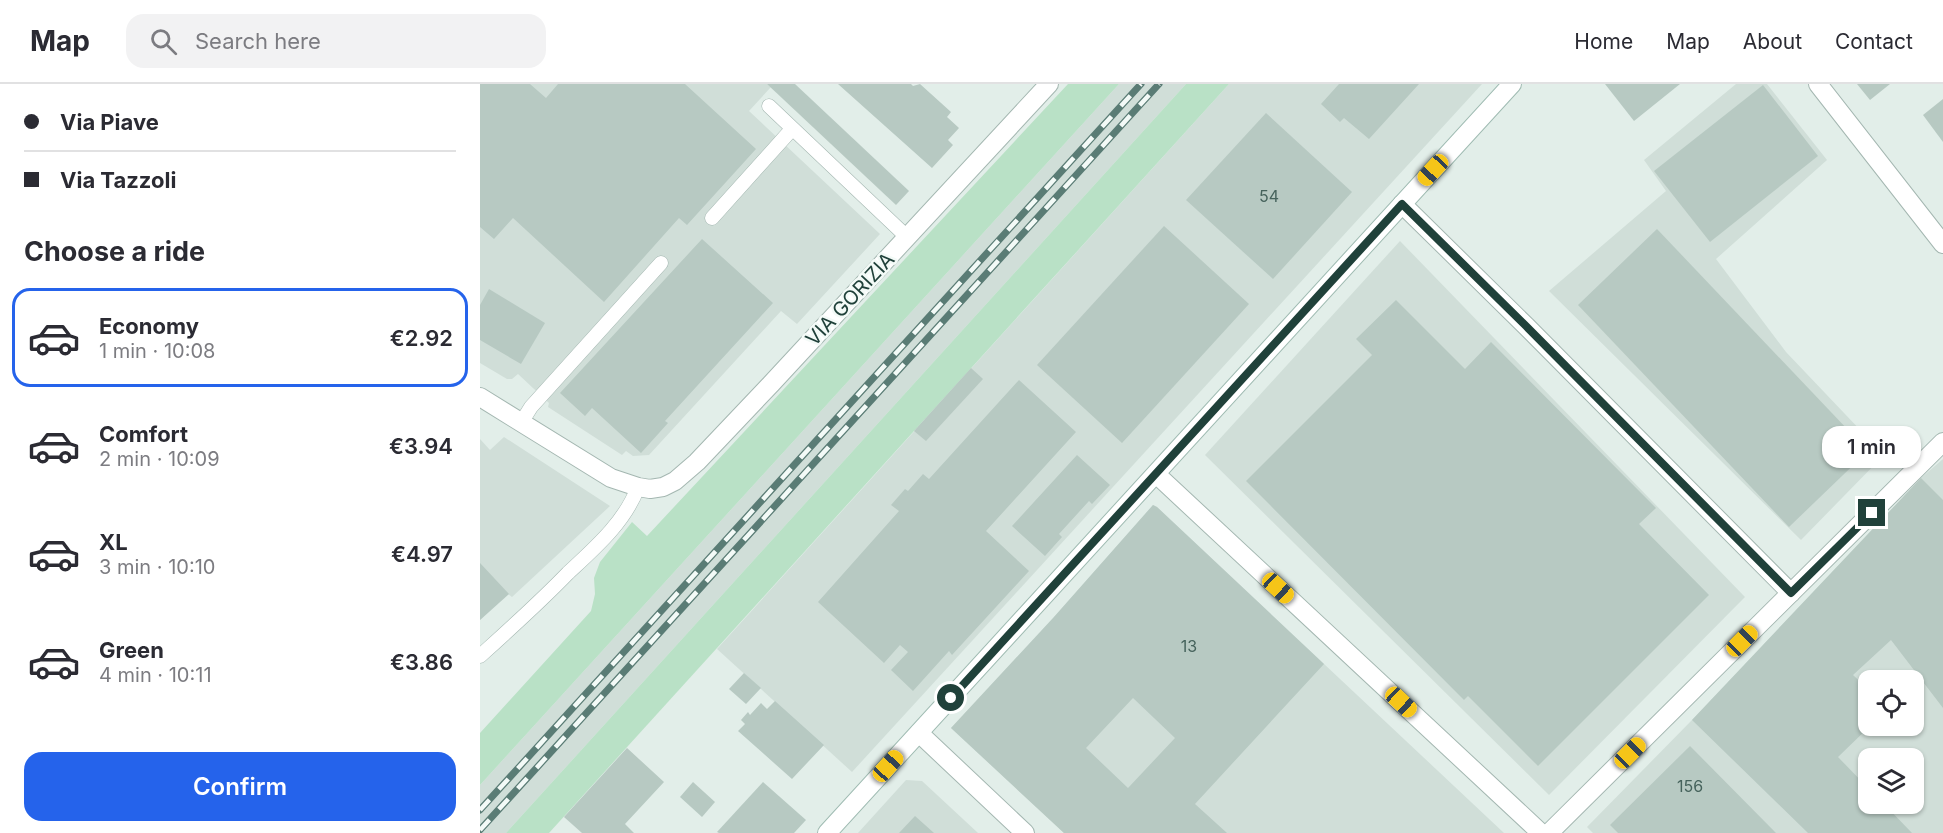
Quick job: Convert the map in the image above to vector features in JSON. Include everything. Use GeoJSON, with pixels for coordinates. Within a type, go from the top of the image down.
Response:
{"type":"FeatureCollection","features":[{"type":"Feature","properties":{"kind":"street","name":"VIA GORIZIA"},"geometry":{"type":"LineString","coordinates":[[638,487],[650,489],[663,487],[685,474],[1049,84]]}},
{"type":"Feature","properties":{"kind":"street"},"geometry":{"type":"LineString","coordinates":[[827,833],[1512,84]]}},
{"type":"Feature","properties":{"kind":"street"},"geometry":{"type":"LineString","coordinates":[[1818,84],[1943,244]]}},
{"type":"Feature","properties":{"kind":"street"},"geometry":{"type":"LineString","coordinates":[[1402,204],[1791,593]]}},
{"type":"Feature","properties":{"kind":"street"},"geometry":{"type":"LineString","coordinates":[[480,397],[596,471],[638,487]]}},
{"type":"Feature","properties":{"kind":"street"},"geometry":{"type":"LineString","coordinates":[[1549,833],[1943,442]]}},
{"type":"Feature","properties":{"kind":"street"},"geometry":{"type":"LineString","coordinates":[[1156,474],[1541,833]]}},
{"type":"Feature","properties":{"kind":"street"},"geometry":{"type":"LineString","coordinates":[[919,733],[1025,833]]}},
{"type":"Feature","properties":{"kind":"lane"},"geometry":{"type":"LineString","coordinates":[[769,106],[907,237]]}},
{"type":"Feature","properties":{"kind":"lane"},"geometry":{"type":"LineString","coordinates":[[712,218],[792,129]]}},
{"type":"Feature","properties":{"kind":"lane"},"geometry":{"type":"LineString","coordinates":[[521,423],[531,407],[661,263]]}},
{"type":"Feature","properties":{"kind":"lane"},"geometry":{"type":"LineString","coordinates":[[480,656],[528,613],[612,529],[634,499],[638,487]]}},
{"type":"Feature","properties":{"kind":"shaded area"},"geometry":{"type":"Polygon","coordinates":[[[480,84],[767,84],[771,87],[749,111],[880,234],[797,324],[781,311],[649,455],[633,456],[626,451],[622,455],[548,407],[549,403],[518,374],[512,379],[507,379],[480,363],[480,84]]]}},
{"type":"Feature","properties":{"kind":"shaded area"},"geometry":{"type":"Polygon","coordinates":[[[1119,84],[1186,84],[506,833],[480,833],[480,785],[1119,84]]]}},
{"type":"Feature","properties":{"kind":"shaded area"},"geometry":{"type":"Polygon","coordinates":[[[1229,84],[1482,84],[852,772],[717,649],[1229,84]]]}},
{"type":"Feature","properties":{"kind":"shaded area"},"geometry":{"type":"Polygon","coordinates":[[[1736,84],[1767,84],[1827,160],[1716,259],[1786,352],[1884,455],[1801,540],[1549,291],[1666,191],[1644,160],[1736,84]]]}},
{"type":"Feature","properties":{"kind":"shaded area"},"geometry":{"type":"Polygon","coordinates":[[[1400,241],[1745,597],[1549,795],[1205,455],[1400,241]]]}},
{"type":"Feature","properties":{"kind":"shaded area"},"geometry":{"type":"Polygon","coordinates":[[[504,437],[610,506],[512,597],[508,594],[480,620],[480,439],[490,450],[504,437]]]}},
{"type":"Feature","properties":{"kind":"shaded area"},"geometry":{"type":"Polygon","coordinates":[[[1943,459],[1943,833],[1593,833],[1587,827],[1692,720],[1921,478],[1943,459]]]}},
{"type":"Feature","properties":{"kind":"shaded area"},"geometry":{"type":"Polygon","coordinates":[[[1153,505],[1504,833],[1064,833],[951,728],[1054,617],[1153,505]]]}},
{"type":"Feature","properties":{"kind":"shaded area"},"geometry":{"type":"Polygon","coordinates":[[[906,780],[922,781],[978,833],[858,833],[906,780]]]}},
{"type":"Feature","properties":{"kind":"green space"},"geometry":{"type":"Polygon","coordinates":[[[1068,84],[1119,84],[480,785],[480,733],[591,611],[595,594],[594,578],[600,562],[632,522],[647,536],[1068,84]]]}},
{"type":"Feature","properties":{"kind":"green space"},"geometry":{"type":"Polygon","coordinates":[[[1186,84],[1229,84],[549,833],[506,833],[1186,84]]]}},
{"type":"Feature","properties":{"kind":"building"},"geometry":{"type":"Polygon","coordinates":[[[480,84],[530,84],[546,98],[558,84],[685,84],[756,149],[687,225],[679,218],[604,302],[513,218],[494,239],[480,227],[480,84]]]}},
{"type":"Feature","properties":{"kind":"building"},"geometry":{"type":"Polygon","coordinates":[[[767,84],[795,84],[909,191],[896,205],[767,84]]]}},
{"type":"Feature","properties":{"kind":"building"},"geometry":{"type":"Polygon","coordinates":[[[838,84],[911,84],[913,86],[920,84],[951,112],[947,117],[959,128],[948,140],[953,145],[932,168],[838,84]]]}},
{"type":"Feature","properties":{"kind":"building"},"geometry":{"type":"Polygon","coordinates":[[[1339,84],[1419,84],[1369,139],[1344,118],[1340,122],[1321,104],[1339,84]]]}},
{"type":"Feature","properties":{"kind":"building"},"geometry":{"type":"Polygon","coordinates":[[[1605,84],[1680,84],[1634,121],[1605,84]]]}},
{"type":"Feature","properties":{"kind":"building"},"geometry":{"type":"Polygon","coordinates":[[[1857,84],[1890,84],[1870,100],[1857,84]]]}},
{"type":"Feature","properties":{"kind":"building"},"geometry":{"type":"Polygon","coordinates":[[[1763,85],[1818,156],[1710,242],[1654,171],[1763,85]]]}},
{"type":"Feature","properties":{"kind":"building"},"geometry":{"type":"Polygon","coordinates":[[[1943,99],[1943,142],[1923,115],[1943,99]]]}},
{"type":"Feature","properties":{"kind":"building"},"geometry":{"type":"Polygon","coordinates":[[[1266,113],[1352,192],[1273,279],[1186,200],[1266,113]]]}},
{"type":"Feature","properties":{"kind":"building"},"geometry":{"type":"Polygon","coordinates":[[[1164,226],[1249,304],[1122,443],[1037,365],[1164,226]]]}},
{"type":"Feature","properties":{"kind":"building"},"geometry":{"type":"Polygon","coordinates":[[[1657,229],[1868,451],[1789,527],[1578,305],[1657,229]]]}},
{"type":"Feature","properties":{"kind":"building"},"geometry":{"type":"Polygon","coordinates":[[[702,239],[773,303],[665,421],[668,423],[641,453],[592,408],[585,416],[560,393],[702,239]]]}},
{"type":"Feature","properties":{"kind":"building"},"geometry":{"type":"Polygon","coordinates":[[[489,289],[545,323],[521,364],[480,340],[480,305],[489,289]]]}},
{"type":"Feature","properties":{"kind":"building"},"geometry":{"type":"Polygon","coordinates":[[[1396,300],[1465,369],[1491,342],[1656,508],[1639,524],[1709,595],[1538,766],[1468,696],[1464,700],[1246,481],[1372,355],[1356,339],[1396,300]]]}},
{"type":"Feature","properties":{"kind":"building"},"geometry":{"type":"Polygon","coordinates":[[[971,368],[983,379],[926,441],[914,431],[971,368]]]}},
{"type":"Feature","properties":{"kind":"building"},"geometry":{"type":"Polygon","coordinates":[[[1019,380],[1076,432],[986,531],[1029,571],[952,655],[949,651],[913,691],[891,670],[908,652],[900,645],[884,663],[818,602],[899,511],[891,505],[905,489],[908,491],[923,474],[929,479],[1019,380]]]}},
{"type":"Feature","properties":{"kind":"building"},"geometry":{"type":"Polygon","coordinates":[[[1077,455],[1110,485],[1092,504],[1089,501],[1059,534],[1062,537],[1045,556],[1012,526],[1077,455]]]}},
{"type":"Feature","properties":{"kind":"building"},"geometry":{"type":"Polygon","coordinates":[[[1921,478],[1943,500],[1943,708],[1924,683],[1924,670],[1914,670],[1891,640],[1853,675],[1858,680],[1860,736],[1838,757],[1858,778],[1858,814],[1894,814],[1912,833],[1808,833],[1692,720],[1921,478]]]}},
{"type":"Feature","properties":{"kind":"building"},"geometry":{"type":"Polygon","coordinates":[[[1153,505],[1324,664],[1195,804],[1227,833],[1064,833],[951,728],[1054,617],[1153,505]],[[1133,698],[1086,748],[1128,788],[1175,738],[1133,698]]]}},
{"type":"Feature","properties":{"kind":"building"},"geometry":{"type":"Polygon","coordinates":[[[480,563],[509,594],[480,620],[480,563]]]}},
{"type":"Feature","properties":{"kind":"building"},"geometry":{"type":"Polygon","coordinates":[[[744,673],[761,688],[746,704],[729,689],[744,673]]]}},
{"type":"Feature","properties":{"kind":"building"},"geometry":{"type":"Polygon","coordinates":[[[775,701],[824,745],[792,779],[738,731],[745,724],[741,720],[748,712],[750,715],[761,703],[767,709],[775,701]]]}},
{"type":"Feature","properties":{"kind":"building"},"geometry":{"type":"Polygon","coordinates":[[[1690,746],[1776,833],[1618,833],[1610,825],[1690,746]]]}},
{"type":"Feature","properties":{"kind":"building"},"geometry":{"type":"Polygon","coordinates":[[[627,748],[664,782],[625,824],[634,833],[582,833],[564,817],[627,748]]]}},
{"type":"Feature","properties":{"kind":"building"},"geometry":{"type":"Polygon","coordinates":[[[693,782],[715,802],[702,817],[680,797],[693,782]]]}},
{"type":"Feature","properties":{"kind":"building"},"geometry":{"type":"Polygon","coordinates":[[[763,782],[806,820],[794,833],[717,832],[763,782]]]}},
{"type":"Feature","properties":{"kind":"building"},"geometry":{"type":"Polygon","coordinates":[[[915,816],[934,833],[899,833],[915,816]]]}},
{"type":"Feature","properties":{"kind":"railway"},"geometry":{"type":"LineString","coordinates":[[480,810],[1141,84]]}},
{"type":"Feature","properties":{"kind":"railway"},"geometry":{"type":"LineString","coordinates":[[480,830],[1159,84]]}},
{"type":"Feature","properties":{"kind":"route"},"geometry":{"type":"LineString","coordinates":[[951,698],[1402,204],[1791,593],[1872,513]]}}]}
